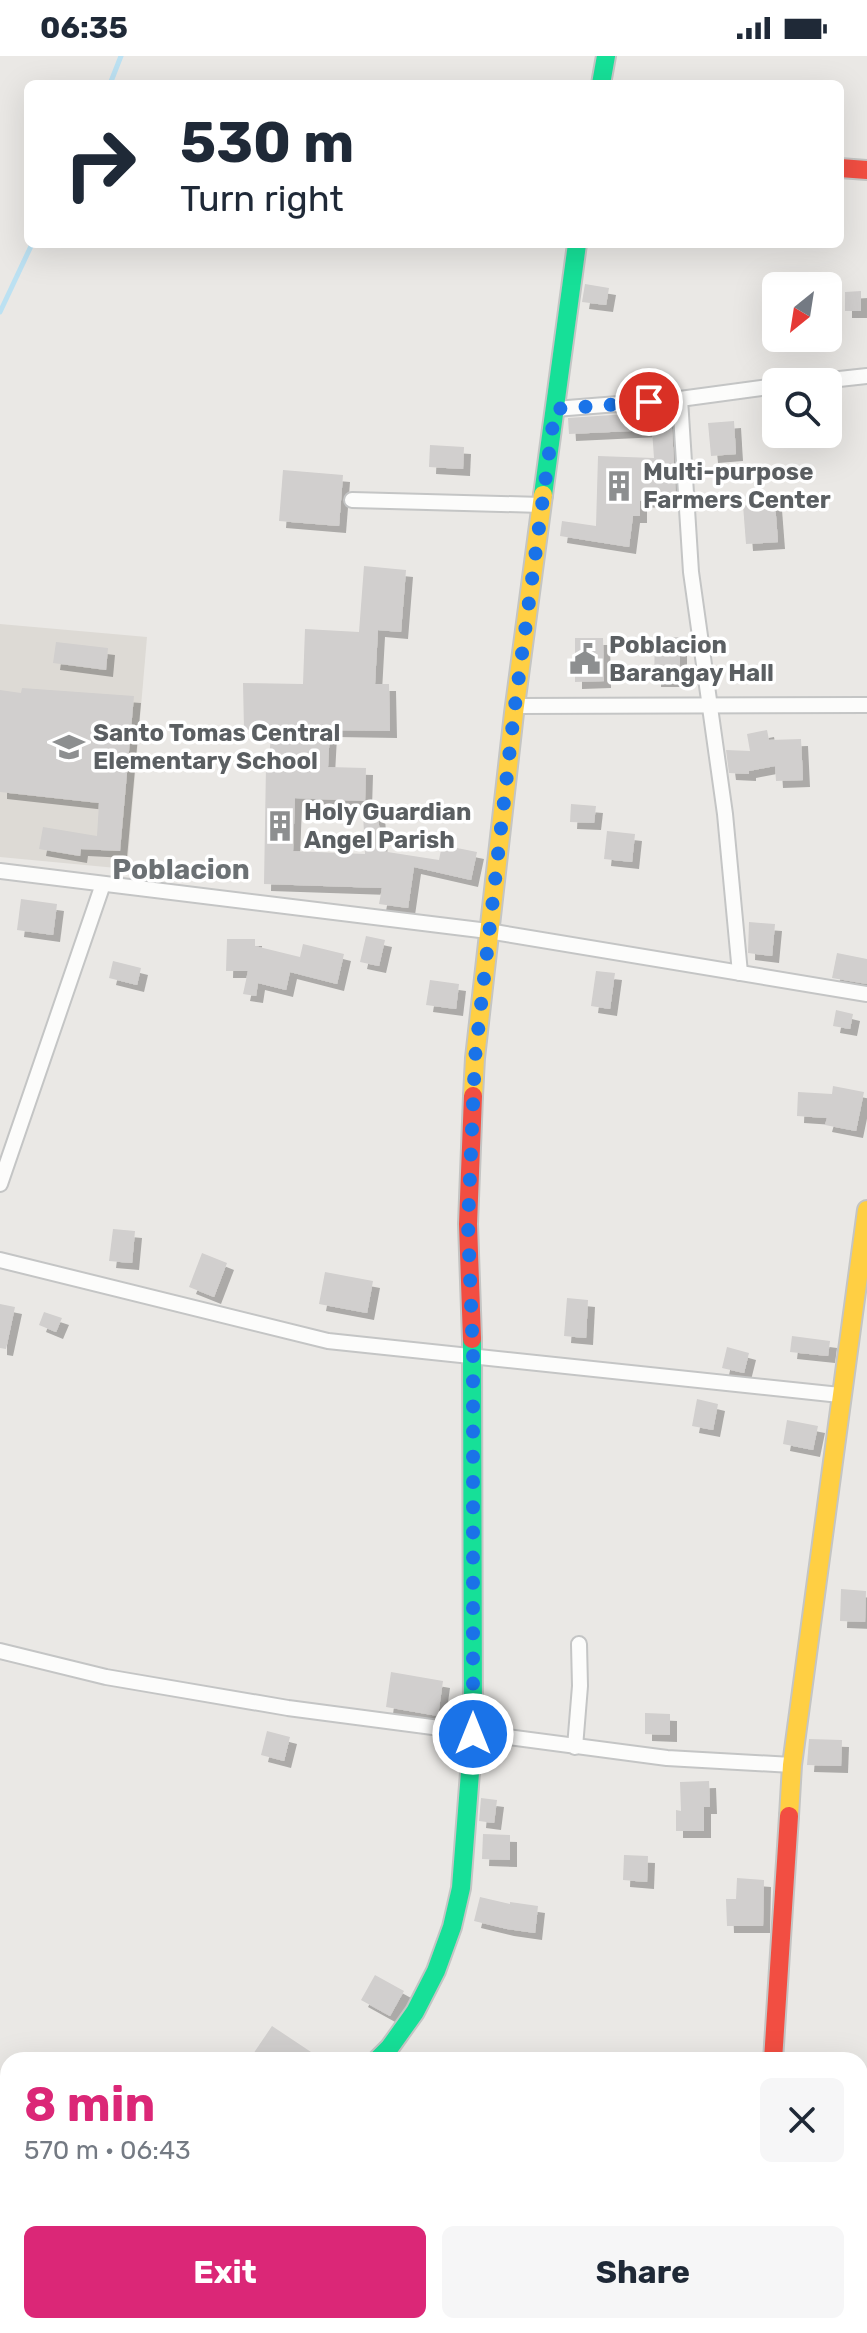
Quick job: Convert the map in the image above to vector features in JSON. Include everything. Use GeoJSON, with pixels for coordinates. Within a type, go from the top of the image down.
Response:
{"type":"FeatureCollection","features":[{"type":"Feature","properties":{"kind":"street"},"geometry":{"type":"LineString","coordinates":[[602,80],[606,58]]}},
{"type":"Feature","properties":{"kind":"street"},"geometry":{"type":"LineString","coordinates":[[844,168],[867,170]]}},
{"type":"Feature","properties":{"kind":"street"},"geometry":{"type":"LineString","coordinates":[[385,2052],[415,2012],[436,1971],[452,1927],[462,1874],[473,1734],[473,1356],[468,1224],[475,1058],[515,706],[576,248]]}},
{"type":"Feature","properties":{"kind":"street"},"geometry":{"type":"LineString","coordinates":[[842,379],[867,376]]}},
{"type":"Feature","properties":{"kind":"street"},"geometry":{"type":"LineString","coordinates":[[555,409],[680,399],[762,388]]}},
{"type":"Feature","properties":{"kind":"street"},"geometry":{"type":"LineString","coordinates":[[680,399],[691,572],[725,814],[740,973]]}},
{"type":"Feature","properties":{"kind":"street"},"geometry":{"type":"LineString","coordinates":[[352,500],[542,505]]}},
{"type":"Feature","properties":{"kind":"street"},"geometry":{"type":"LineString","coordinates":[[515,706],[867,705]]}},
{"type":"Feature","properties":{"kind":"street"},"geometry":{"type":"LineString","coordinates":[[0,871],[488,931],[867,994]]}},
{"type":"Feature","properties":{"kind":"street"},"geometry":{"type":"LineString","coordinates":[[0,1184],[103,884]]}},
{"type":"Feature","properties":{"kind":"street"},"geometry":{"type":"LineString","coordinates":[[774,2052],[792,1765],[867,1210]]}},
{"type":"Feature","properties":{"kind":"street"},"geometry":{"type":"LineString","coordinates":[[0,1260],[328,1341],[840,1395]]}},
{"type":"Feature","properties":{"kind":"street"},"geometry":{"type":"LineString","coordinates":[[575,1747],[580,1686],[579,1644]]}},
{"type":"Feature","properties":{"kind":"street"},"geometry":{"type":"LineString","coordinates":[[0,1651],[106,1677],[288,1708],[667,1758],[792,1765]]}},
{"type":"Feature","properties":{"kind":"shaded area","name":"Santo Tomas Central Elementary School"},"geometry":{"type":"Polygon","coordinates":[[[0,624],[147,637],[127,869],[0,857],[0,624]]]}},
{"type":"Feature","properties":{"kind":"building"},"geometry":{"type":"Polygon","coordinates":[[[585,284],[609,288],[606,305],[582,302],[585,284]]]}},
{"type":"Feature","properties":{"kind":"building"},"geometry":{"type":"Polygon","coordinates":[[[861,291],[861,311],[845,311],[845,292],[861,291]]]}},
{"type":"Feature","properties":{"kind":"building"},"geometry":{"type":"Polygon","coordinates":[[[671,411],[676,499],[640,501],[640,516],[633,516],[629,547],[560,536],[562,521],[596,526],[598,456],[654,458],[652,430],[569,434],[568,418],[671,411]]]}},
{"type":"Feature","properties":{"kind":"building"},"geometry":{"type":"Polygon","coordinates":[[[734,421],[736,454],[711,456],[708,423],[734,421]]]}},
{"type":"Feature","properties":{"kind":"building"},"geometry":{"type":"Polygon","coordinates":[[[430,445],[464,447],[463,469],[429,467],[430,445]]]}},
{"type":"Feature","properties":{"kind":"building"},"geometry":{"type":"Polygon","coordinates":[[[283,470],[343,475],[339,526],[279,521],[283,470]]]}},
{"type":"Feature","properties":{"kind":"building"},"geometry":{"type":"Polygon","coordinates":[[[775,503],[778,542],[746,544],[743,505],[775,503]]]}},
{"type":"Feature","properties":{"kind":"building"},"geometry":{"type":"Polygon","coordinates":[[[364,566],[406,570],[401,632],[378,630],[375,684],[389,684],[390,731],[330,730],[328,767],[366,768],[365,801],[295,798],[293,851],[365,854],[363,813],[378,812],[381,851],[439,860],[442,845],[477,852],[471,880],[414,867],[408,908],[379,904],[382,888],[264,884],[266,765],[269,765],[271,730],[244,730],[243,683],[303,684],[305,629],[359,632],[364,566]]]}},
{"type":"Feature","properties":{"kind":"building"},"geometry":{"type":"Polygon","coordinates":[[[655,637],[680,637],[680,680],[654,680],[655,637]]]}},
{"type":"Feature","properties":{"kind":"building"},"geometry":{"type":"Polygon","coordinates":[[[575,638],[603,638],[604,681],[575,682],[575,638]]]}},
{"type":"Feature","properties":{"kind":"building"},"geometry":{"type":"Polygon","coordinates":[[[56,642],[108,648],[106,670],[53,663],[56,642]]]}},
{"type":"Feature","properties":{"kind":"building"},"geometry":{"type":"Polygon","coordinates":[[[22,688],[134,696],[120,851],[81,849],[80,856],[39,849],[43,827],[97,836],[99,803],[0,792],[0,690],[21,693],[22,688]]]}},
{"type":"Feature","properties":{"kind":"building"},"geometry":{"type":"Polygon","coordinates":[[[767,730],[769,740],[801,739],[803,780],[776,781],[775,766],[749,771],[749,774],[729,773],[726,750],[750,751],[747,734],[767,730]]]}},
{"type":"Feature","properties":{"kind":"building"},"geometry":{"type":"Polygon","coordinates":[[[571,804],[596,806],[594,823],[570,822],[571,804]]]}},
{"type":"Feature","properties":{"kind":"building"},"geometry":{"type":"Polygon","coordinates":[[[607,831],[635,834],[632,862],[604,859],[607,831]]]}},
{"type":"Feature","properties":{"kind":"building"},"geometry":{"type":"Polygon","coordinates":[[[21,899],[57,904],[53,935],[17,930],[21,899]]]}},
{"type":"Feature","properties":{"kind":"building"},"geometry":{"type":"Polygon","coordinates":[[[749,922],[775,924],[772,956],[748,953],[749,922]]]}},
{"type":"Feature","properties":{"kind":"building"},"geometry":{"type":"Polygon","coordinates":[[[366,936],[385,940],[379,966],[360,962],[366,936]]]}},
{"type":"Feature","properties":{"kind":"building"},"geometry":{"type":"Polygon","coordinates":[[[227,939],[255,939],[255,946],[300,957],[303,944],[344,954],[337,984],[290,972],[286,990],[258,983],[256,996],[243,994],[248,971],[226,971],[227,939]]]}},
{"type":"Feature","properties":{"kind":"building"},"geometry":{"type":"Polygon","coordinates":[[[837,953],[867,959],[867,984],[832,978],[837,953]]]}},
{"type":"Feature","properties":{"kind":"building"},"geometry":{"type":"Polygon","coordinates":[[[113,961],[141,968],[137,985],[109,978],[113,961]]]}},
{"type":"Feature","properties":{"kind":"building"},"geometry":{"type":"Polygon","coordinates":[[[596,971],[615,973],[610,1009],[591,1006],[596,971]]]}},
{"type":"Feature","properties":{"kind":"building"},"geometry":{"type":"Polygon","coordinates":[[[430,980],[459,984],[456,1009],[426,1005],[430,980]]]}},
{"type":"Feature","properties":{"kind":"building"},"geometry":{"type":"Polygon","coordinates":[[[836,1010],[853,1014],[850,1029],[833,1026],[836,1010]]]}},
{"type":"Feature","properties":{"kind":"building"},"geometry":{"type":"Polygon","coordinates":[[[833,1086],[864,1092],[856,1131],[825,1125],[827,1118],[797,1116],[798,1092],[832,1094],[833,1086]]]}},
{"type":"Feature","properties":{"kind":"building"},"geometry":{"type":"Polygon","coordinates":[[[113,1229],[135,1231],[132,1263],[109,1261],[113,1229]]]}},
{"type":"Feature","properties":{"kind":"building"},"geometry":{"type":"Polygon","coordinates":[[[202,1253],[227,1263],[214,1297],[189,1287],[202,1253]]]}},
{"type":"Feature","properties":{"kind":"building"},"geometry":{"type":"Polygon","coordinates":[[[325,1272],[373,1281],[367,1313],[319,1304],[325,1272]]]}},
{"type":"Feature","properties":{"kind":"building"},"geometry":{"type":"Polygon","coordinates":[[[567,1298],[588,1300],[586,1338],[564,1336],[567,1298]]]}},
{"type":"Feature","properties":{"kind":"building"},"geometry":{"type":"Polygon","coordinates":[[[0,1304],[15,1307],[6,1349],[0,1348],[0,1304]]]}},
{"type":"Feature","properties":{"kind":"building"},"geometry":{"type":"Polygon","coordinates":[[[44,1312],[62,1318],[56,1332],[39,1325],[44,1312]]]}},
{"type":"Feature","properties":{"kind":"building"},"geometry":{"type":"Polygon","coordinates":[[[792,1336],[830,1341],[828,1356],[790,1352],[792,1336]]]}},
{"type":"Feature","properties":{"kind":"building"},"geometry":{"type":"Polygon","coordinates":[[[727,1347],[749,1353],[744,1373],[722,1368],[727,1347]]]}},
{"type":"Feature","properties":{"kind":"building"},"geometry":{"type":"Polygon","coordinates":[[[697,1399],[718,1404],[713,1430],[692,1426],[697,1399]]]}},
{"type":"Feature","properties":{"kind":"building"},"geometry":{"type":"Polygon","coordinates":[[[787,1420],[818,1426],[813,1450],[783,1444],[787,1420]]]}},
{"type":"Feature","properties":{"kind":"building"},"geometry":{"type":"Polygon","coordinates":[[[841,1589],[866,1591],[865,1622],[840,1621],[841,1589]]]}},
{"type":"Feature","properties":{"kind":"building"},"geometry":{"type":"Polygon","coordinates":[[[391,1672],[443,1681],[438,1716],[386,1707],[391,1672]]]}},
{"type":"Feature","properties":{"kind":"building"},"geometry":{"type":"Polygon","coordinates":[[[645,1713],[670,1714],[670,1735],[645,1734],[645,1713]]]}},
{"type":"Feature","properties":{"kind":"building"},"geometry":{"type":"Polygon","coordinates":[[[267,1731],[290,1737],[284,1761],[261,1755],[267,1731]]]}},
{"type":"Feature","properties":{"kind":"building"},"geometry":{"type":"Polygon","coordinates":[[[809,1739],[842,1740],[841,1766],[807,1765],[809,1739]]]}},
{"type":"Feature","properties":{"kind":"building"},"geometry":{"type":"Polygon","coordinates":[[[709,1781],[710,1807],[704,1807],[704,1831],[676,1831],[676,1810],[681,1811],[680,1782],[709,1781]]]}},
{"type":"Feature","properties":{"kind":"building"},"geometry":{"type":"Polygon","coordinates":[[[481,1798],[497,1800],[494,1823],[479,1821],[481,1798]]]}},
{"type":"Feature","properties":{"kind":"building"},"geometry":{"type":"Polygon","coordinates":[[[483,1834],[510,1835],[510,1860],[482,1859],[483,1834]]]}},
{"type":"Feature","properties":{"kind":"building"},"geometry":{"type":"Polygon","coordinates":[[[624,1855],[648,1856],[647,1882],[623,1880],[624,1855]]]}},
{"type":"Feature","properties":{"kind":"building"},"geometry":{"type":"Polygon","coordinates":[[[737,1878],[764,1880],[763,1926],[727,1926],[726,1899],[736,1899],[737,1878]]]}},
{"type":"Feature","properties":{"kind":"building"},"geometry":{"type":"Polygon","coordinates":[[[480,1897],[538,1906],[535,1933],[474,1921],[480,1897]]]}},
{"type":"Feature","properties":{"kind":"building"},"geometry":{"type":"Polygon","coordinates":[[[375,1975],[404,1991],[390,2016],[361,2000],[375,1975]]]}},
{"type":"Feature","properties":{"kind":"building"},"geometry":{"type":"Polygon","coordinates":[[[272,2026],[311,2052],[254,2052],[272,2026]]]}},
{"type":"Feature","properties":{"kind":"waterway"},"geometry":{"type":"LineString","coordinates":[[112,80],[121,56]]}},
{"type":"Feature","properties":{"kind":"waterway"},"geometry":{"type":"LineString","coordinates":[[0,312],[30,248]]}},
{"type":"Feature","properties":{"kind":"traffic: fast"},"geometry":{"type":"LineString","coordinates":[[602,80],[606,56]]}},
{"type":"Feature","properties":{"kind":"traffic: fast"},"geometry":{"type":"LineString","coordinates":[[543,495],[576,248]]}},
{"type":"Feature","properties":{"kind":"traffic: fast"},"geometry":{"type":"LineString","coordinates":[[385,2052],[415,2012],[436,1971],[452,1927],[461,1888],[473,1734],[472,1339]]}},
{"type":"Feature","properties":{"kind":"traffic: slow"},"geometry":{"type":"LineString","coordinates":[[473,1096],[514,713],[543,495]]}},
{"type":"Feature","properties":{"kind":"traffic: slow"},"geometry":{"type":"LineString","coordinates":[[789,1816],[792,1765],[867,1210]]}},
{"type":"Feature","properties":{"kind":"traffic: jam"},"geometry":{"type":"LineString","coordinates":[[844,168],[867,170]]}},
{"type":"Feature","properties":{"kind":"traffic: jam"},"geometry":{"type":"LineString","coordinates":[[472,1339],[468,1224],[473,1096]]}},
{"type":"Feature","properties":{"kind":"traffic: jam"},"geometry":{"type":"LineString","coordinates":[[774,2052],[789,1816]]}},
{"type":"Feature","properties":{"kind":"place","name":"Multi-purpose Farmers Center"},"geometry":{"type":"Point","coordinates":[619,486]}},
{"type":"Feature","properties":{"kind":"place","name":"Poblacion Barangay Hall"},"geometry":{"type":"Point","coordinates":[585,659]}},
{"type":"Feature","properties":{"kind":"place","name":"Santo Tomas Central Elementary School"},"geometry":{"type":"Point","coordinates":[69,747]}},
{"type":"Feature","properties":{"kind":"place","name":"Holy Guardian Angel Parish"},"geometry":{"type":"Point","coordinates":[280,826]}},
{"type":"Feature","properties":{"kind":"district","name":"Poblacion"},"geometry":{"type":"Point","coordinates":[181,869]}},
{"type":"Feature","properties":{"kind":"route"},"geometry":{"type":"LineString","coordinates":[[473,1734],[473,1356],[468,1224],[475,1058],[514,713],[555,409],[649,402]]}}]}
